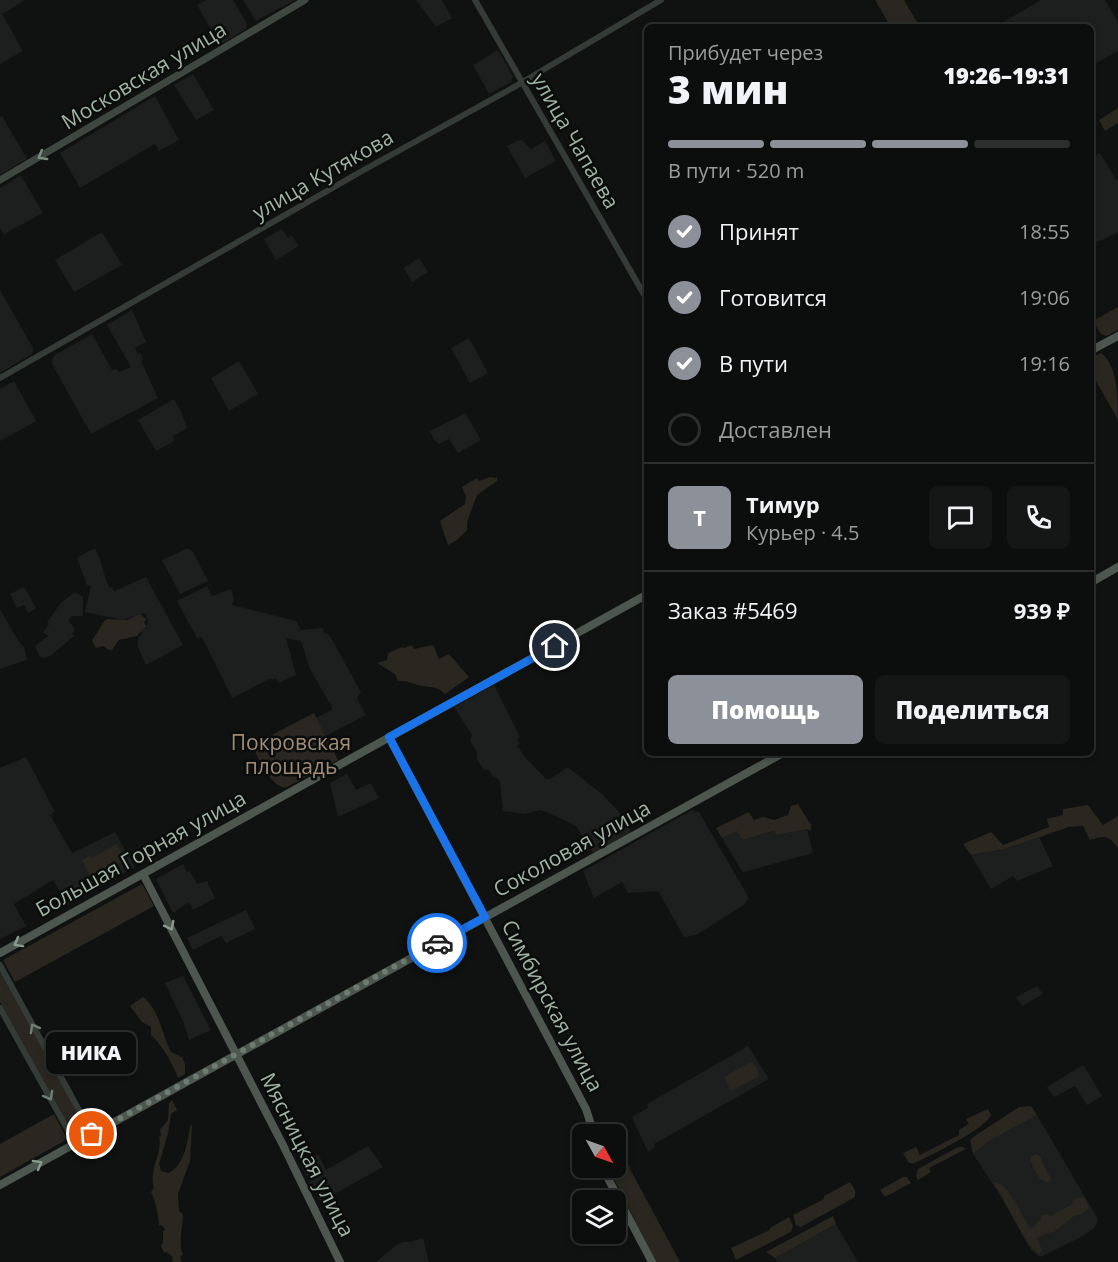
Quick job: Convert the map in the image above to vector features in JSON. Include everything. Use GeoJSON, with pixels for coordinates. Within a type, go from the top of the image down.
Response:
{"type":"FeatureCollection","features":[{"type":"Feature","properties":{"kind":"main road","name":"Московская улица"},"geometry":{"type":"LineString","coordinates":[[0,180],[305,0]]}},
{"type":"Feature","properties":{"kind":"main road"},"geometry":{"type":"LineString","coordinates":[[1094,349],[1118,336]]}},
{"type":"Feature","properties":{"kind":"main road"},"geometry":{"type":"LineString","coordinates":[[1094,581],[1118,567]]}},
{"type":"Feature","properties":{"kind":"main road","name":"Большая Горная улица"},"geometry":{"type":"LineString","coordinates":[[0,953],[644,596]]}},
{"type":"Feature","properties":{"kind":"main road","name":"Симбирская улица"},"geometry":{"type":"LineString","coordinates":[[389,737],[586,1108],[591,1124]]}},
{"type":"Feature","properties":{"kind":"main road","name":"Соколовая улица"},"geometry":{"type":"LineString","coordinates":[[0,1185],[778,756]]}},
{"type":"Feature","properties":{"kind":"main road","name":"Мясницкая улица"},"geometry":{"type":"LineString","coordinates":[[143,874],[284,1147],[340,1262]]}},
{"type":"Feature","properties":{"kind":"main road"},"geometry":{"type":"LineString","coordinates":[[608,1178],[652,1262]]}},
{"type":"Feature","properties":{"kind":"street","name":"улица Чапаева"},"geometry":{"type":"LineString","coordinates":[[475,0],[644,295]]}},
{"type":"Feature","properties":{"kind":"street","name":"улица Кутякова"},"geometry":{"type":"LineString","coordinates":[[0,378],[522,82],[661,0]]}},
{"type":"Feature","properties":{"kind":"street"},"geometry":{"type":"LineString","coordinates":[[0,965],[92,1134]]}},
{"type":"Feature","properties":{"kind":"street"},"geometry":{"type":"LineString","coordinates":[[0,1008],[75,1143]]}},
{"type":"Feature","properties":{"kind":"shaded area"},"geometry":{"type":"Polygon","coordinates":[[[0,0],[25,0],[2,14],[23,51],[0,64],[0,0]]]}},
{"type":"Feature","properties":{"kind":"shaded area"},"geometry":{"type":"Polygon","coordinates":[[[206,0],[233,0],[247,24],[246,29],[220,45],[197,5],[206,0]]]}},
{"type":"Feature","properties":{"kind":"shaded area"},"geometry":{"type":"Polygon","coordinates":[[[243,0],[295,0],[256,21],[243,0]]]}},
{"type":"Feature","properties":{"kind":"shaded area"},"geometry":{"type":"Polygon","coordinates":[[[416,0],[442,0],[452,18],[436,27],[416,0]]]}},
{"type":"Feature","properties":{"kind":"shaded area"},"geometry":{"type":"Polygon","coordinates":[[[1041,0],[1105,0],[1118,22],[1118,51],[1094,64],[1094,24],[1000,24],[1041,0]]]}},
{"type":"Feature","properties":{"kind":"shaded area"},"geometry":{"type":"Polygon","coordinates":[[[498,50],[513,76],[511,82],[489,94],[473,65],[498,50]]]}},
{"type":"Feature","properties":{"kind":"shaded area"},"geometry":{"type":"Polygon","coordinates":[[[193,74],[214,110],[196,120],[174,85],[193,74]]]}},
{"type":"Feature","properties":{"kind":"shaded area"},"geometry":{"type":"Polygon","coordinates":[[[155,96],[179,140],[159,151],[155,144],[80,188],[60,153],[155,96]]]}},
{"type":"Feature","properties":{"kind":"shaded area"},"geometry":{"type":"Polygon","coordinates":[[[2,116],[27,159],[0,175],[0,117],[2,116]]]}},
{"type":"Feature","properties":{"kind":"shaded area"},"geometry":{"type":"Polygon","coordinates":[[[521,139],[531,149],[545,141],[556,161],[525,178],[507,146],[521,139]]]}},
{"type":"Feature","properties":{"kind":"shaded area"},"geometry":{"type":"Polygon","coordinates":[[[1100,153],[1116,180],[1118,179],[1118,232],[1094,242],[1094,156],[1100,153]]]}},
{"type":"Feature","properties":{"kind":"shaded area"},"geometry":{"type":"Polygon","coordinates":[[[21,175],[43,213],[4,234],[0,228],[0,188],[21,175]]]}},
{"type":"Feature","properties":{"kind":"shaded area"},"geometry":{"type":"Polygon","coordinates":[[[282,229],[288,238],[292,236],[299,246],[276,260],[264,239],[282,229]]]}},
{"type":"Feature","properties":{"kind":"shaded area"},"geometry":{"type":"Polygon","coordinates":[[[102,232],[122,265],[74,292],[55,260],[102,232]]]}},
{"type":"Feature","properties":{"kind":"shaded area"},"geometry":{"type":"Polygon","coordinates":[[[419,258],[428,272],[412,282],[404,268],[419,258]]]}},
{"type":"Feature","properties":{"kind":"shaded area"},"geometry":{"type":"Polygon","coordinates":[[[0,290],[33,348],[32,354],[0,373],[0,290]]]}},
{"type":"Feature","properties":{"kind":"shaded area"},"geometry":{"type":"Polygon","coordinates":[[[132,310],[146,342],[135,348],[138,354],[141,354],[143,360],[141,361],[158,398],[91,434],[52,364],[52,359],[53,356],[92,334],[112,370],[117,369],[119,372],[131,367],[107,325],[132,310]]]}},
{"type":"Feature","properties":{"kind":"shaded area"},"geometry":{"type":"Polygon","coordinates":[[[469,338],[488,373],[470,383],[451,348],[469,338]]]}},
{"type":"Feature","properties":{"kind":"shaded area"},"geometry":{"type":"Polygon","coordinates":[[[239,361],[258,394],[229,411],[211,378],[239,361]]]}},
{"type":"Feature","properties":{"kind":"shaded area"},"geometry":{"type":"Polygon","coordinates":[[[14,381],[36,421],[0,441],[0,389],[14,381]]]}},
{"type":"Feature","properties":{"kind":"shaded area"},"geometry":{"type":"Polygon","coordinates":[[[174,399],[187,428],[173,436],[174,441],[156,451],[138,420],[174,399]]]}},
{"type":"Feature","properties":{"kind":"shaded area"},"geometry":{"type":"Polygon","coordinates":[[[465,413],[481,440],[458,453],[449,439],[439,444],[434,440],[430,431],[465,413]]]}},
{"type":"Feature","properties":{"kind":"shaded area"},"geometry":{"type":"Polygon","coordinates":[[[95,548],[106,580],[114,591],[146,577],[183,645],[146,665],[138,647],[138,638],[142,634],[141,625],[147,625],[148,621],[145,613],[123,620],[85,612],[91,586],[87,585],[77,558],[95,548]]]}},
{"type":"Feature","properties":{"kind":"shaded area"},"geometry":{"type":"Polygon","coordinates":[[[188,548],[193,552],[208,581],[180,594],[162,560],[188,548]]]}},
{"type":"Feature","properties":{"kind":"shaded area"},"geometry":{"type":"Polygon","coordinates":[[[207,586],[212,596],[231,589],[234,599],[232,605],[296,621],[301,630],[323,628],[324,634],[327,633],[330,636],[361,692],[357,698],[366,715],[326,736],[316,718],[333,709],[310,669],[301,641],[286,638],[296,675],[279,683],[276,678],[272,680],[271,678],[232,698],[202,637],[197,638],[177,601],[207,586]]]}},
{"type":"Feature","properties":{"kind":"shaded area"},"geometry":{"type":"Polygon","coordinates":[[[24,587],[36,608],[28,613],[24,605],[17,608],[10,594],[24,587]]]}},
{"type":"Feature","properties":{"kind":"shaded area"},"geometry":{"type":"Polygon","coordinates":[[[75,592],[83,597],[83,616],[72,616],[68,620],[75,629],[72,634],[74,636],[50,656],[43,658],[39,656],[35,646],[48,636],[43,632],[49,624],[47,622],[61,603],[75,592]]]}},
{"type":"Feature","properties":{"kind":"shaded area"},"geometry":{"type":"Polygon","coordinates":[[[0,609],[24,647],[27,660],[0,669],[0,609]]]}},
{"type":"Feature","properties":{"kind":"shaded area"},"geometry":{"type":"Polygon","coordinates":[[[494,685],[520,737],[517,739],[520,744],[517,746],[526,758],[546,779],[550,779],[568,767],[603,795],[618,811],[632,833],[593,853],[576,826],[562,819],[541,810],[524,814],[503,811],[500,781],[489,770],[484,770],[477,759],[477,752],[470,741],[472,735],[454,707],[494,685]]]}},
{"type":"Feature","properties":{"kind":"shaded area"},"geometry":{"type":"Polygon","coordinates":[[[26,757],[55,812],[50,815],[72,853],[115,832],[135,867],[68,905],[53,880],[14,904],[26,926],[0,939],[0,768],[26,757]]]}},
{"type":"Feature","properties":{"kind":"shaded area"},"geometry":{"type":"Polygon","coordinates":[[[347,774],[356,790],[371,783],[379,798],[338,817],[330,783],[347,774]]]}},
{"type":"Feature","properties":{"kind":"shaded area"},"geometry":{"type":"Polygon","coordinates":[[[692,810],[699,812],[749,898],[744,905],[696,935],[684,937],[658,891],[628,893],[622,882],[594,898],[583,871],[692,810]]]}},
{"type":"Feature","properties":{"kind":"shaded area"},"geometry":{"type":"Polygon","coordinates":[[[807,829],[813,853],[744,872],[722,838],[737,830],[742,840],[774,831],[776,835],[807,829]]]}},
{"type":"Feature","properties":{"kind":"shaded area"},"geometry":{"type":"Polygon","coordinates":[[[1039,837],[1053,866],[1017,881],[1013,876],[991,889],[971,855],[1005,849],[1039,837]]]}},
{"type":"Feature","properties":{"kind":"shaded area"},"geometry":{"type":"Polygon","coordinates":[[[183,864],[197,884],[207,881],[215,898],[193,910],[189,902],[173,913],[156,879],[183,864]]]}},
{"type":"Feature","properties":{"kind":"shaded area"},"geometry":{"type":"Polygon","coordinates":[[[246,910],[255,929],[226,943],[221,936],[193,950],[187,938],[246,910]]]}},
{"type":"Feature","properties":{"kind":"shaded area"},"geometry":{"type":"Polygon","coordinates":[[[183,976],[211,1030],[189,1040],[183,1021],[165,983],[183,976]]]}},
{"type":"Feature","properties":{"kind":"shaded area"},"geometry":{"type":"Polygon","coordinates":[[[1037,986],[1043,994],[1022,1006],[1016,997],[1037,986]]]}},
{"type":"Feature","properties":{"kind":"shaded area"},"geometry":{"type":"Polygon","coordinates":[[[748,1046],[769,1079],[654,1144],[655,1147],[648,1152],[632,1117],[648,1108],[647,1104],[748,1046]]]}},
{"type":"Feature","properties":{"kind":"shaded area"},"geometry":{"type":"Polygon","coordinates":[[[1084,1066],[1102,1096],[1087,1105],[1075,1086],[1054,1097],[1047,1087],[1084,1066]]]}},
{"type":"Feature","properties":{"kind":"shaded area"},"geometry":{"type":"Polygon","coordinates":[[[1037,1115],[1098,1219],[1094,1228],[1083,1236],[1040,1257],[1031,1250],[973,1154],[988,1141],[1037,1115]]]}},
{"type":"Feature","properties":{"kind":"shaded area"},"geometry":{"type":"Polygon","coordinates":[[[368,1146],[383,1167],[322,1201],[319,1200],[300,1164],[318,1154],[326,1170],[368,1146]]]}},
{"type":"Feature","properties":{"kind":"shaded area"},"geometry":{"type":"Polygon","coordinates":[[[836,1224],[858,1262],[777,1262],[775,1258],[836,1224]]]}},
{"type":"Feature","properties":{"kind":"shaded area"},"geometry":{"type":"Polygon","coordinates":[[[423,1238],[429,1262],[376,1262],[395,1246],[423,1238]]]}},
{"type":"Feature","properties":{"kind":"green space"},"geometry":{"type":"Polygon","coordinates":[[[875,0],[904,0],[918,24],[889,24],[875,0]]]}},
{"type":"Feature","properties":{"kind":"green space"},"geometry":{"type":"Polygon","coordinates":[[[1118,108],[1118,123],[1105,131],[1099,120],[1118,108]]]}},
{"type":"Feature","properties":{"kind":"green space"},"geometry":{"type":"Polygon","coordinates":[[[1118,307],[1118,330],[1107,336],[1101,334],[1094,320],[1118,307]]]}},
{"type":"Feature","properties":{"kind":"green space"},"geometry":{"type":"Polygon","coordinates":[[[1101,353],[1111,366],[1117,393],[1118,420],[1094,377],[1094,356],[1101,353]]]}},
{"type":"Feature","properties":{"kind":"green space"},"geometry":{"type":"Polygon","coordinates":[[[490,477],[497,478],[497,481],[477,495],[467,522],[467,530],[448,545],[440,521],[465,504],[466,496],[462,487],[477,478],[479,481],[490,477]]]}},
{"type":"Feature","properties":{"kind":"green space"},"geometry":{"type":"Polygon","coordinates":[[[140,614],[146,619],[144,622],[146,626],[137,636],[119,640],[112,650],[103,646],[96,648],[92,641],[104,621],[107,619],[127,620],[140,614]]]}},
{"type":"Feature","properties":{"kind":"green space"},"geometry":{"type":"Polygon","coordinates":[[[412,645],[414,649],[433,645],[439,659],[449,654],[469,677],[445,694],[435,688],[398,681],[395,674],[377,663],[387,660],[388,653],[412,645]]]}},
{"type":"Feature","properties":{"kind":"green space","name":"Покровская площадь"},"geometry":{"type":"Polygon","coordinates":[[[314,713],[338,760],[285,788],[269,776],[252,745],[314,713]]]}},
{"type":"Feature","properties":{"kind":"green space"},"geometry":{"type":"Polygon","coordinates":[[[798,804],[811,825],[811,831],[807,829],[776,835],[774,831],[742,840],[737,831],[722,838],[716,828],[749,812],[754,820],[763,817],[774,820],[788,815],[791,806],[798,804]]]}},
{"type":"Feature","properties":{"kind":"green space"},"geometry":{"type":"Polygon","coordinates":[[[1088,805],[1103,825],[1118,816],[1118,848],[1106,837],[1090,840],[1083,826],[1069,827],[1005,849],[971,855],[963,844],[991,832],[1003,845],[1049,827],[1047,819],[1063,815],[1063,809],[1088,805]]]}},
{"type":"Feature","properties":{"kind":"green space"},"geometry":{"type":"Polygon","coordinates":[[[117,844],[125,860],[94,875],[95,878],[92,880],[82,860],[89,856],[91,858],[117,844]]]}},
{"type":"Feature","properties":{"kind":"green space"},"geometry":{"type":"Polygon","coordinates":[[[142,884],[154,906],[15,982],[3,960],[142,884]]]}},
{"type":"Feature","properties":{"kind":"green space"},"geometry":{"type":"Polygon","coordinates":[[[0,971],[85,1126],[86,1130],[82,1136],[78,1137],[73,1134],[0,1002],[0,971]]]}},
{"type":"Feature","properties":{"kind":"green space"},"geometry":{"type":"Polygon","coordinates":[[[143,997],[157,1015],[171,1052],[182,1057],[185,1074],[178,1078],[167,1055],[151,1035],[151,1027],[142,1022],[130,1006],[143,997]]]}},
{"type":"Feature","properties":{"kind":"green space"},"geometry":{"type":"Polygon","coordinates":[[[750,1062],[757,1068],[758,1077],[731,1091],[724,1077],[750,1062]]]}},
{"type":"Feature","properties":{"kind":"green space"},"geometry":{"type":"Polygon","coordinates":[[[172,1100],[177,1110],[171,1114],[159,1164],[161,1171],[168,1173],[178,1165],[184,1153],[192,1124],[190,1161],[178,1194],[179,1211],[183,1214],[181,1241],[183,1254],[180,1257],[182,1262],[173,1262],[172,1256],[164,1253],[161,1246],[165,1230],[159,1225],[151,1192],[154,1188],[153,1175],[159,1150],[160,1130],[168,1120],[169,1103],[172,1100]]]}},
{"type":"Feature","properties":{"kind":"green space"},"geometry":{"type":"Polygon","coordinates":[[[1029,1106],[1037,1115],[989,1141],[973,1154],[970,1140],[973,1137],[1019,1107],[1029,1106]]]}},
{"type":"Feature","properties":{"kind":"green space"},"geometry":{"type":"Polygon","coordinates":[[[988,1109],[991,1115],[987,1121],[968,1135],[913,1164],[908,1162],[903,1153],[916,1147],[920,1155],[959,1135],[959,1130],[969,1124],[966,1119],[988,1109]]]}},
{"type":"Feature","properties":{"kind":"green space"},"geometry":{"type":"Polygon","coordinates":[[[54,1114],[66,1137],[64,1141],[0,1177],[0,1144],[54,1114]]]}},
{"type":"Feature","properties":{"kind":"green space"},"geometry":{"type":"Polygon","coordinates":[[[958,1147],[966,1149],[929,1168],[931,1172],[918,1180],[916,1176],[918,1169],[958,1147]]]}},
{"type":"Feature","properties":{"kind":"green space"},"geometry":{"type":"Polygon","coordinates":[[[1037,1154],[1041,1157],[1049,1175],[1051,1182],[1049,1183],[1040,1179],[1030,1161],[1031,1156],[1037,1154]]]}},
{"type":"Feature","properties":{"kind":"green space"},"geometry":{"type":"Polygon","coordinates":[[[629,1164],[680,1262],[656,1262],[626,1203],[626,1190],[620,1190],[614,1178],[626,1178],[629,1164]]]}},
{"type":"Feature","properties":{"kind":"green space"},"geometry":{"type":"Polygon","coordinates":[[[907,1177],[911,1183],[885,1197],[880,1190],[907,1177]]]}},
{"type":"Feature","properties":{"kind":"green space"},"geometry":{"type":"Polygon","coordinates":[[[850,1182],[855,1190],[855,1197],[801,1227],[796,1225],[793,1215],[850,1182]]]}},
{"type":"Feature","properties":{"kind":"green space"},"geometry":{"type":"Polygon","coordinates":[[[994,1182],[1000,1184],[1010,1194],[1031,1229],[1041,1216],[1046,1214],[1051,1216],[1071,1205],[1074,1199],[1081,1197],[1086,1200],[1089,1209],[1074,1216],[1054,1232],[1037,1238],[1042,1250],[1039,1254],[1028,1244],[994,1182]]]}},
{"type":"Feature","properties":{"kind":"green space"},"geometry":{"type":"Polygon","coordinates":[[[833,1216],[836,1224],[775,1258],[766,1252],[833,1216]]]}},
{"type":"Feature","properties":{"kind":"green space"},"geometry":{"type":"Polygon","coordinates":[[[789,1217],[793,1226],[791,1232],[736,1260],[731,1248],[770,1230],[789,1217]]]}},
{"type":"Feature","properties":{"kind":"way so far"},"geometry":{"type":"LineString","coordinates":[[92,1134],[437,943]]}},
{"type":"Feature","properties":{"kind":"place","name":"НИКА"},"geometry":{"type":"Point","coordinates":[92,1134]}},
{"type":"Feature","properties":{"kind":"route"},"geometry":{"type":"LineString","coordinates":[[437,943],[485,917],[389,737],[555,646]]}}]}
